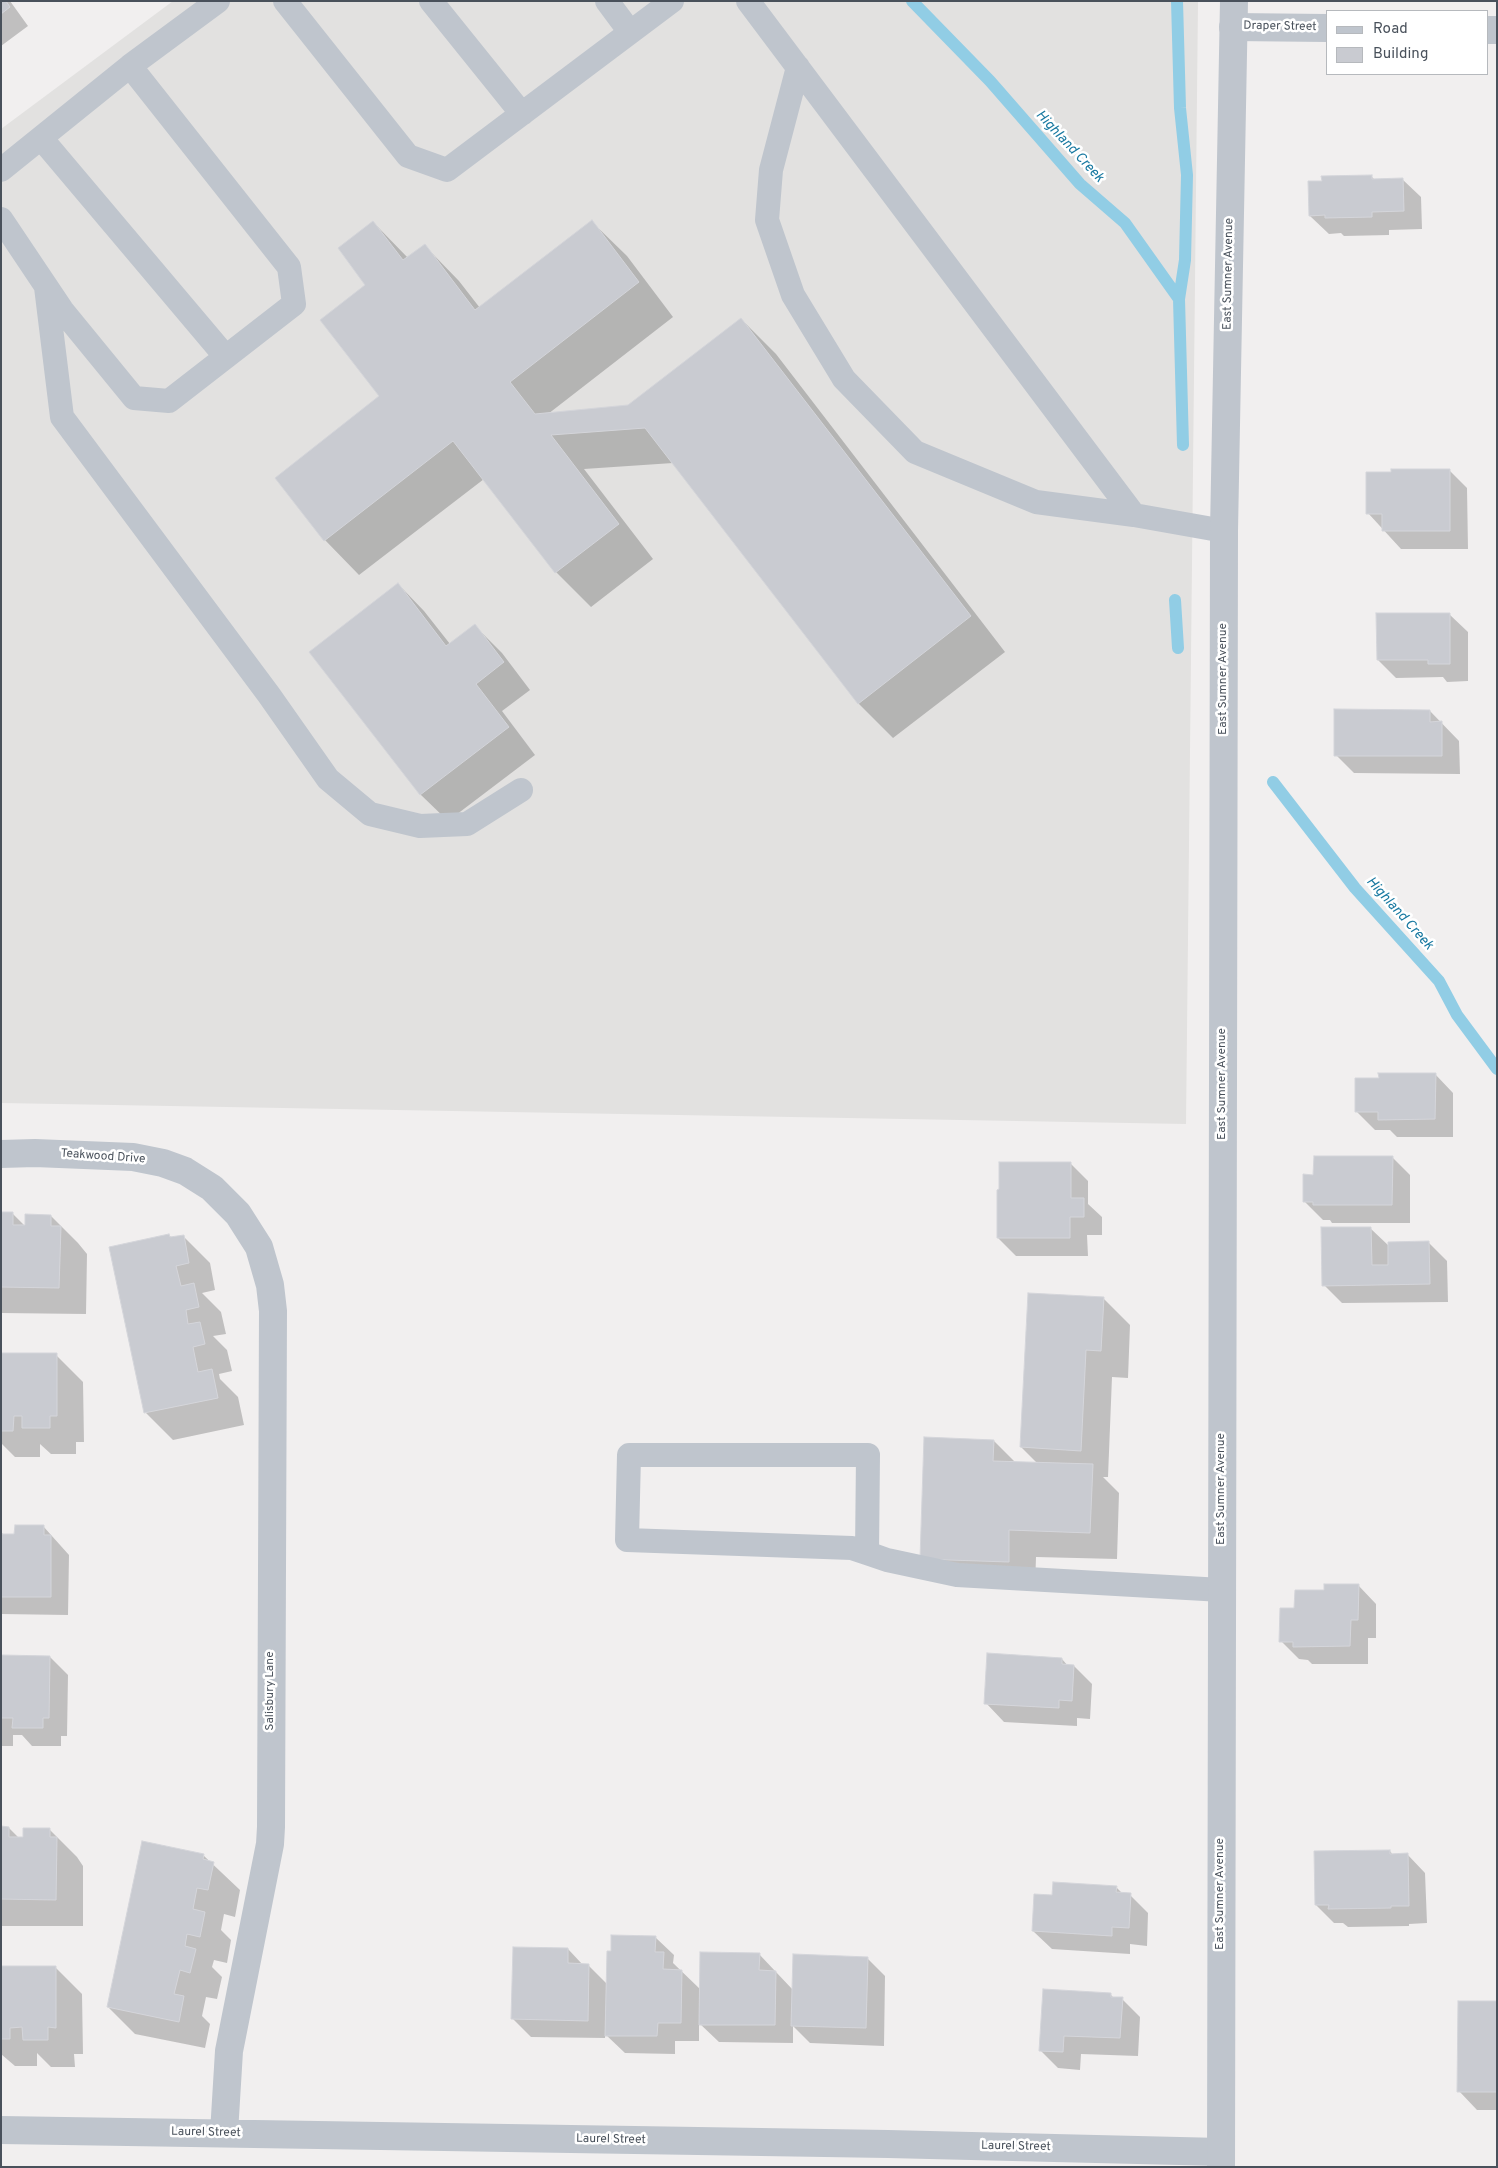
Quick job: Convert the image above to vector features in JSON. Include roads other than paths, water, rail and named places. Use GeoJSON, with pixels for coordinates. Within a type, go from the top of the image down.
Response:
{"type":"FeatureCollection","features":[{"type":"Feature","properties":{"kind":"street","name":"Draper Street"},"geometry":{"type":"LineString","coordinates":[[1233,14],[1326,28]]}},
{"type":"Feature","properties":{"kind":"street","name":"East Sumner Avenue"},"geometry":{"type":"LineString","coordinates":[[1221,2159],[1224,531],[1233,14]]}},
{"type":"Feature","properties":{"kind":"street","name":"Teakwood Drive"},"geometry":{"type":"LineString","coordinates":[[1,1154],[35,1153],[132,1157],[175,1167],[200,1180],[225,1200],[238,1214],[259,1247]]}},
{"type":"Feature","properties":{"kind":"street","name":"Salisbury Lane"},"geometry":{"type":"LineString","coordinates":[[224,2134],[228,2050],[270,1844],[271,1827],[273,1312],[270,1285],[259,1247]]}},
{"type":"Feature","properties":{"kind":"street","name":"Laurel Street"},"geometry":{"type":"LineString","coordinates":[[1,2130],[888,2144],[1221,2159]]}},
{"type":"Feature","properties":{"kind":"lane"},"geometry":{"type":"LineString","coordinates":[[1,170],[130,66],[218,1]]}},
{"type":"Feature","properties":{"kind":"lane"},"geometry":{"type":"LineString","coordinates":[[285,1],[408,156],[447,170],[672,1]]}},
{"type":"Feature","properties":{"kind":"lane"},"geometry":{"type":"LineString","coordinates":[[431,1],[522,114]]}},
{"type":"Feature","properties":{"kind":"lane"},"geometry":{"type":"LineString","coordinates":[[607,1],[630,32]]}},
{"type":"Feature","properties":{"kind":"lane"},"geometry":{"type":"LineString","coordinates":[[748,1],[1134,515]]}},
{"type":"Feature","properties":{"kind":"lane"},"geometry":{"type":"LineString","coordinates":[[1,219],[62,310],[134,398],[169,401],[294,304],[289,267],[130,66]]}},
{"type":"Feature","properties":{"kind":"lane"},"geometry":{"type":"LineString","coordinates":[[798,67],[771,170],[767,220],[793,295],[844,379],[915,452],[1036,502],[1134,515],[1224,531]]}},
{"type":"Feature","properties":{"kind":"lane"},"geometry":{"type":"LineString","coordinates":[[41,138],[225,356]]}},
{"type":"Feature","properties":{"kind":"lane"},"geometry":{"type":"LineString","coordinates":[[46,286],[62,417],[269,695],[328,779],[370,814],[420,826],[467,824],[521,790]]}},
{"type":"Feature","properties":{"kind":"lane"},"geometry":{"type":"LineString","coordinates":[[867,1553],[868,1455],[630,1455],[627,1540],[852,1548],[887,1560],[957,1575],[1222,1590]]}},
{"type":"Feature","properties":{"kind":"waterway","name":"Highland Creek"},"geometry":{"type":"LineString","coordinates":[[912,1],[990,81],[1080,184],[1125,223],[1179,299],[1183,445]]}},
{"type":"Feature","properties":{"kind":"waterway"},"geometry":{"type":"LineString","coordinates":[[1177,1],[1180,108],[1187,175],[1185,260],[1179,299]]}},
{"type":"Feature","properties":{"kind":"waterway","name":"Highland Creek"},"geometry":{"type":"LineString","coordinates":[[1175,600],[1178,648]]}},
{"type":"Feature","properties":{"kind":"waterway","name":"Highland Creek"},"geometry":{"type":"LineString","coordinates":[[1273,782],[1355,888],[1439,981],[1457,1015],[1497,1069]]}}]}
